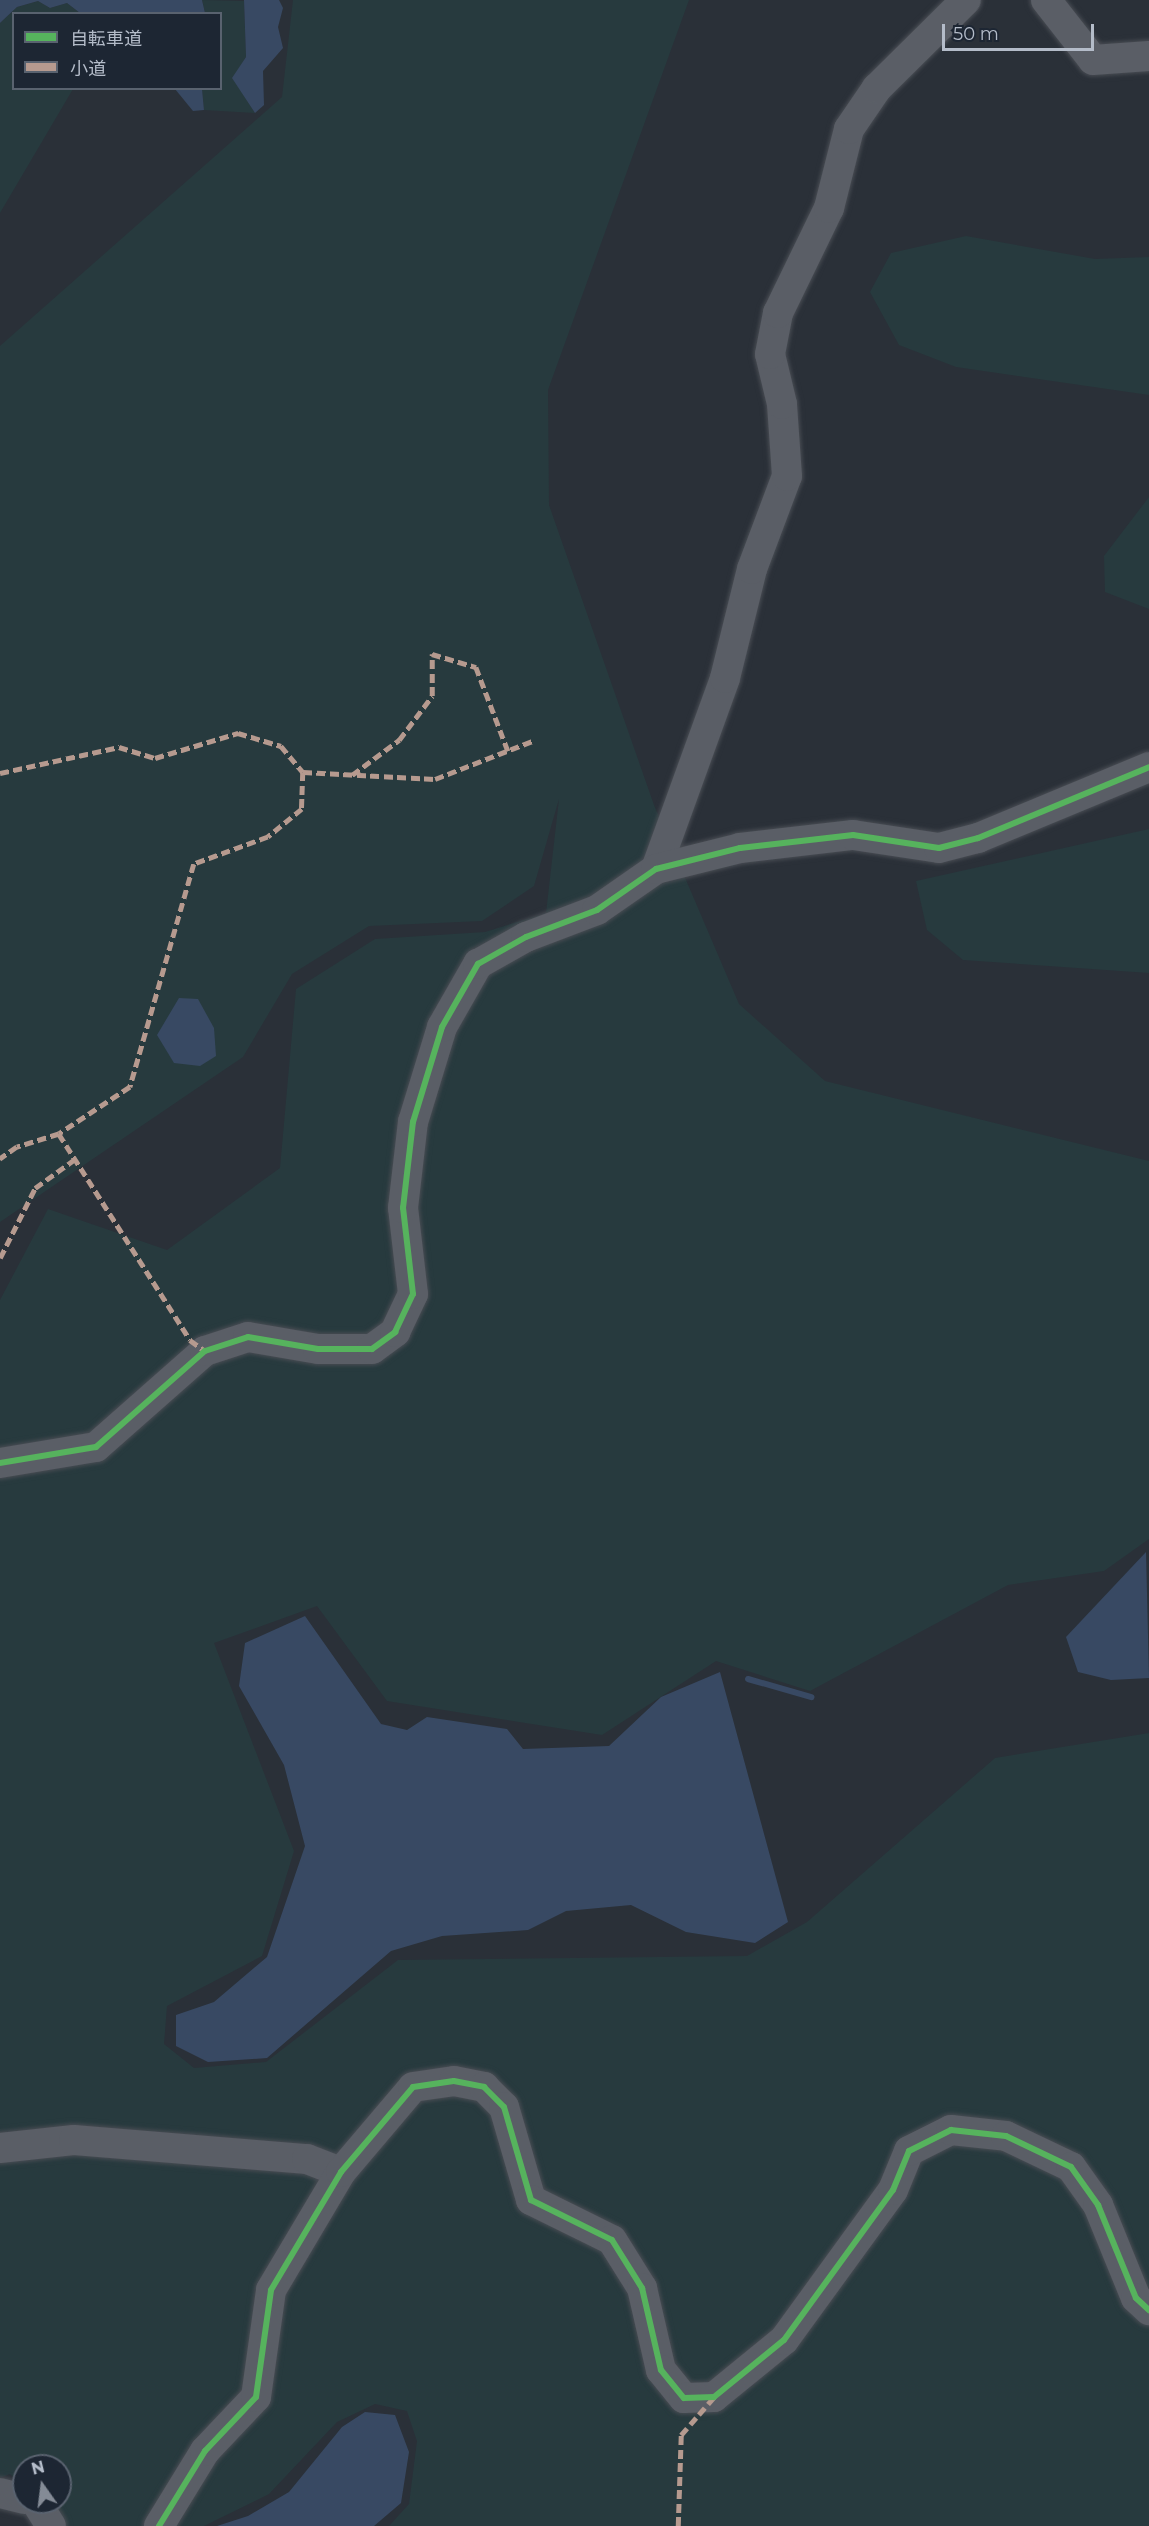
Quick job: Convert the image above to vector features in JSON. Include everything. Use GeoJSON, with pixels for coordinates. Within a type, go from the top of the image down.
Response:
{"type":"FeatureCollection","features":[{"type":"Feature","properties":{"kind":"street"},"geometry":{"type":"LineString","coordinates":[[656,869],[725,678],[752,569],[787,476],[782,404],[770,354],[778,313],[829,208],[849,129],[877,88],[966,0]]}},
{"type":"Feature","properties":{"kind":"street"},"geometry":{"type":"LineString","coordinates":[[1046,0],[1093,60],[1149,56]]}},
{"type":"Feature","properties":{"kind":"street"},"geometry":{"type":"LineString","coordinates":[[0,1463],[96,1447],[205,1351],[248,1336],[318,1349],[372,1349],[395,1332],[413,1294],[403,1208],[413,1122],[442,1027],[478,964],[526,937],[597,910],[656,869],[740,849],[853,835],[939,848],[978,838],[1149,767]]}},
{"type":"Feature","properties":{"kind":"street"},"geometry":{"type":"LineString","coordinates":[[159,2526],[206,2451],[256,2397],[271,2290],[341,2172],[413,2087],[454,2080],[484,2087],[504,2107],[531,2200],[612,2240],[642,2288],[661,2370],[684,2398],[714,2397],[784,2340],[893,2190],[909,2151],[951,2130],[1006,2136],[1071,2167],[1098,2205],[1136,2298],[1149,2310]]}},
{"type":"Feature","properties":{"kind":"street"},"geometry":{"type":"LineString","coordinates":[[0,2148],[74,2140],[307,2159],[341,2172]]}},
{"type":"Feature","properties":{"kind":"green space"},"geometry":{"type":"Polygon","coordinates":[[[202,0],[244,1],[246,57],[233,78],[255,113],[204,110],[202,90],[222,90],[222,12],[205,12],[202,0]]]}},
{"type":"Feature","properties":{"kind":"green space"},"geometry":{"type":"Polygon","coordinates":[[[293,0],[689,0],[548,390],[549,505],[654,805],[739,1004],[825,1081],[1149,1161],[1149,1539],[1104,1571],[1008,1585],[810,1691],[716,1661],[602,1735],[387,1701],[317,1606],[214,1643],[294,1851],[262,1956],[167,2006],[164,2044],[194,2068],[266,2062],[398,1960],[747,1956],[807,1922],[995,1758],[1149,1733],[1149,2526],[389,2526],[409,2504],[417,2441],[407,2411],[375,2404],[337,2422],[269,2494],[204,2526],[60,2526],[48,2514],[72,2514],[72,2454],[12,2454],[12,2476],[10,2474],[0,2478],[0,1300],[48,1209],[167,1250],[280,1168],[296,989],[375,939],[485,932],[546,913],[559,799],[534,886],[482,921],[369,926],[292,974],[243,1057],[0,1222],[0,346],[282,97],[293,0]]]}},
{"type":"Feature","properties":{"kind":"green space"},"geometry":{"type":"Polygon","coordinates":[[[38,1],[50,8],[67,3],[79,12],[12,12],[12,90],[72,90],[0,213],[0,23],[17,7],[38,1]]]}},
{"type":"Feature","properties":{"kind":"green space"},"geometry":{"type":"Polygon","coordinates":[[[966,236],[1095,259],[1149,257],[1149,395],[956,367],[899,345],[870,292],[891,253],[966,236]]]}},
{"type":"Feature","properties":{"kind":"green space"},"geometry":{"type":"Polygon","coordinates":[[[1149,497],[1149,609],[1105,592],[1104,556],[1149,497]]]}},
{"type":"Feature","properties":{"kind":"green space"},"geometry":{"type":"Polygon","coordinates":[[[1149,829],[1149,973],[963,960],[927,930],[916,881],[1149,829]]]}},
{"type":"Feature","properties":{"kind":"water"},"geometry":{"type":"Polygon","coordinates":[[[0,0],[202,0],[205,12],[79,12],[67,3],[50,8],[38,1],[17,7],[0,23],[0,0]]]}},
{"type":"Feature","properties":{"kind":"water"},"geometry":{"type":"Polygon","coordinates":[[[244,0],[279,0],[283,8],[278,27],[283,48],[263,71],[264,105],[255,113],[232,78],[246,57],[244,0]]]}},
{"type":"Feature","properties":{"kind":"water"},"geometry":{"type":"Polygon","coordinates":[[[176,90],[202,90],[204,110],[193,111],[176,90]]]}},
{"type":"Feature","properties":{"kind":"water"},"geometry":{"type":"Polygon","coordinates":[[[179,998],[198,999],[214,1028],[216,1056],[200,1066],[174,1063],[157,1035],[179,998]]]}},
{"type":"Feature","properties":{"kind":"water"},"geometry":{"type":"Polygon","coordinates":[[[1146,1552],[1149,1678],[1111,1680],[1078,1672],[1066,1637],[1146,1552]]]}},
{"type":"Feature","properties":{"kind":"water"},"geometry":{"type":"Polygon","coordinates":[[[305,1616],[381,1724],[407,1730],[427,1717],[507,1729],[523,1749],[609,1746],[661,1697],[720,1672],[788,1922],[755,1943],[686,1932],[631,1905],[566,1911],[528,1930],[442,1936],[391,1951],[267,2058],[208,2062],[176,2046],[176,2015],[214,2002],[267,1957],[305,1846],[284,1765],[239,1686],[245,1643],[305,1616]]]}},
{"type":"Feature","properties":{"kind":"water"},"geometry":{"type":"Polygon","coordinates":[[[365,2412],[395,2415],[409,2452],[401,2503],[374,2526],[217,2526],[248,2516],[289,2492],[342,2427],[365,2412]]]}},
{"type":"Feature","properties":{"kind":"waterway"},"geometry":{"type":"LineString","coordinates":[[748,1679],[811,1697]]}},
{"type":"Feature","properties":{"kind":"marked path"},"geometry":{"type":"LineString","coordinates":[[352,775],[399,740],[432,696],[432,654],[476,667],[508,751]]}},
{"type":"Feature","properties":{"kind":"marked path"},"geometry":{"type":"LineString","coordinates":[[0,773],[119,747],[155,758],[238,733],[281,746],[303,772],[302,809],[268,837],[194,864],[130,1087],[59,1134],[17,1147],[0,1159]]}},
{"type":"Feature","properties":{"kind":"marked path"},"geometry":{"type":"LineString","coordinates":[[303,772],[435,779],[535,740]]}},
{"type":"Feature","properties":{"kind":"marked path"},"geometry":{"type":"LineString","coordinates":[[59,1134],[190,1340],[205,1351]]}},
{"type":"Feature","properties":{"kind":"marked path"},"geometry":{"type":"LineString","coordinates":[[0,1258],[35,1188],[75,1159]]}},
{"type":"Feature","properties":{"kind":"marked path"},"geometry":{"type":"LineString","coordinates":[[678,2526],[681,2435],[714,2397]]}},
{"type":"Feature","properties":{"kind":"cycle path"},"geometry":{"type":"LineString","coordinates":[[0,1463],[96,1447],[205,1351],[248,1337],[318,1349],[372,1349],[395,1332],[413,1294],[403,1208],[413,1122],[442,1027],[478,964],[526,937],[597,910],[656,869],[740,848],[853,835],[939,848],[978,838],[1149,767]]}},
{"type":"Feature","properties":{"kind":"cycle path"},"geometry":{"type":"LineString","coordinates":[[159,2526],[205,2451],[256,2397],[271,2290],[341,2172],[413,2087],[454,2081],[484,2087],[504,2107],[531,2200],[612,2240],[642,2288],[661,2370],[684,2398],[714,2397],[784,2340],[893,2190],[909,2151],[951,2130],[1006,2136],[1071,2167],[1098,2205],[1136,2298],[1149,2310]]}}]}
